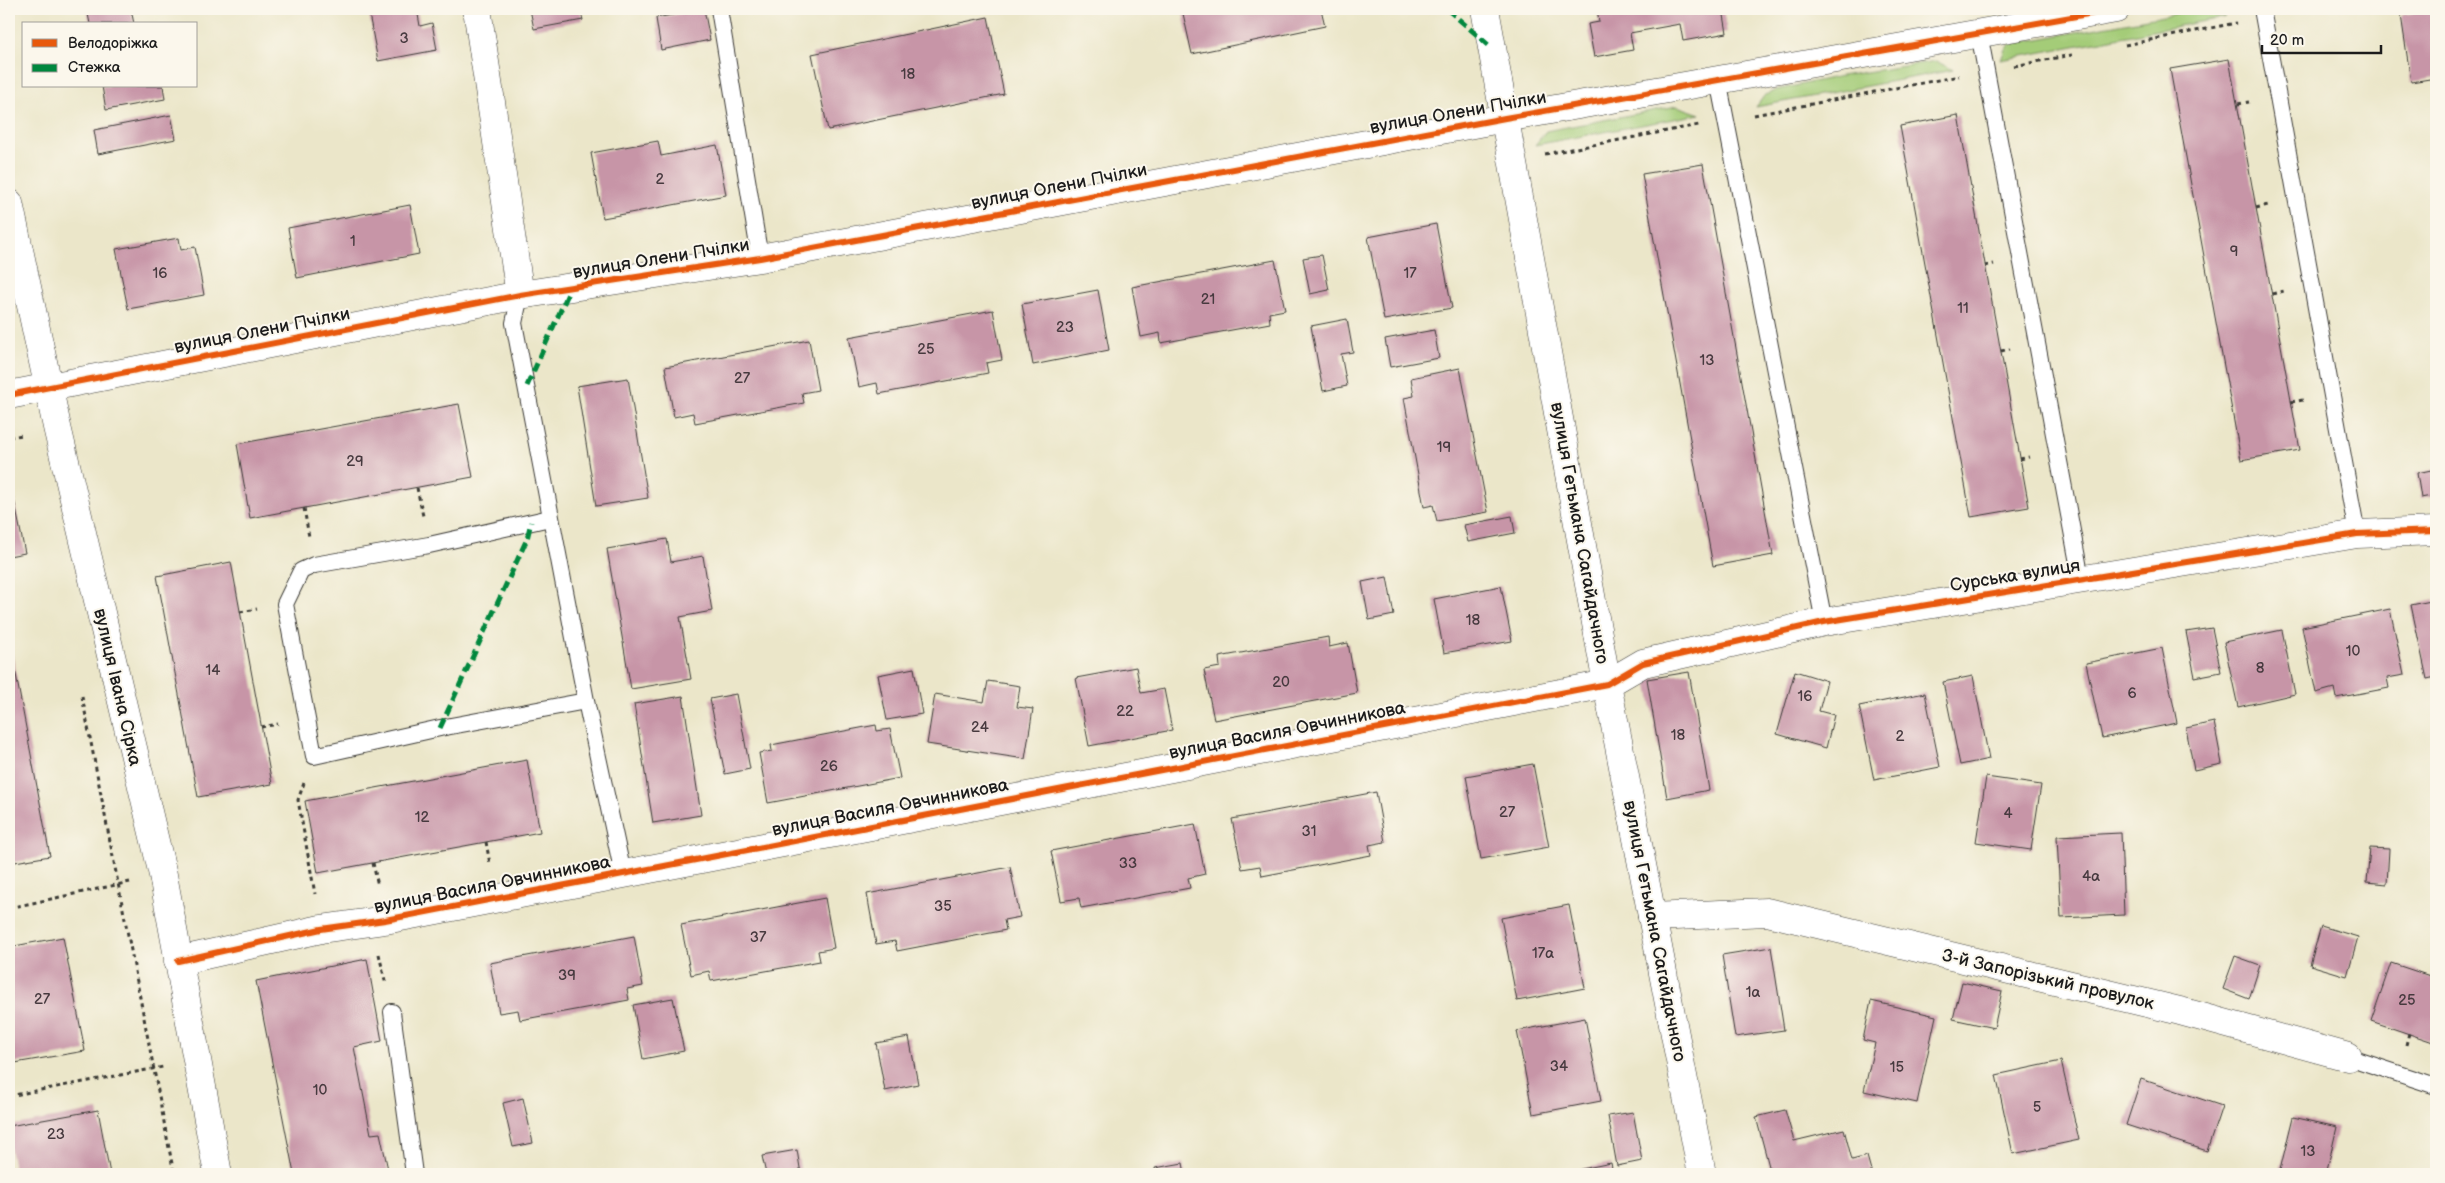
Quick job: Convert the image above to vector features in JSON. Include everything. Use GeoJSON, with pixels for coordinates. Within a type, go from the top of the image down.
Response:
{"type":"FeatureCollection","features":[{"type":"Feature","properties":{"kind":"street"},"geometry":{"type":"LineString","coordinates":[[477,9],[520,295]]}},
{"type":"Feature","properties":{"kind":"street","name":"вулиця Гетьмана Сагайдачного"},"geometry":{"type":"LineString","coordinates":[[1485,9],[1607,684],[1702,1174]]}},
{"type":"Feature","properties":{"kind":"street","name":"вулиця Олени Пчілки"},"geometry":{"type":"LineString","coordinates":[[9,395],[520,295],[760,258],[1505,118],[2116,9]]}},
{"type":"Feature","properties":{"kind":"street","name":"вулиця Івана Сірка"},"geometry":{"type":"LineString","coordinates":[[9,203],[49,386],[163,875],[218,1174]]}},
{"type":"Feature","properties":{"kind":"street","name":"Сурська вулиця"},"geometry":{"type":"LineString","coordinates":[[1607,684],[1643,663],[1824,622],[2357,534],[2436,532]]}},
{"type":"Feature","properties":{"kind":"street","name":"вулиця Василя Овчинникова"},"geometry":{"type":"LineString","coordinates":[[178,961],[321,929],[372,922],[1607,684]]}},
{"type":"Feature","properties":{"kind":"street","name":"3-й Запорізький провулок"},"geometry":{"type":"LineString","coordinates":[[1652,917],[1767,912],[2180,1011],[2348,1057]]}},
{"type":"Feature","properties":{"kind":"lane"},"geometry":{"type":"LineString","coordinates":[[719,9],[760,258]]}},
{"type":"Feature","properties":{"kind":"lane"},"geometry":{"type":"LineString","coordinates":[[2263,13],[2357,534]]}},
{"type":"Feature","properties":{"kind":"lane"},"geometry":{"type":"LineString","coordinates":[[1979,33],[2080,579]]}},
{"type":"Feature","properties":{"kind":"lane"},"geometry":{"type":"LineString","coordinates":[[1718,80],[1824,622]]}},
{"type":"Feature","properties":{"kind":"lane"},"geometry":{"type":"LineString","coordinates":[[520,295],[514,323],[586,701],[623,874]]}},
{"type":"Feature","properties":{"kind":"lane"},"geometry":{"type":"LineString","coordinates":[[550,518],[429,545],[314,565],[301,571],[285,604],[314,756],[440,728],[586,701]]}},
{"type":"Feature","properties":{"kind":"lane"},"geometry":{"type":"LineString","coordinates":[[392,1012],[414,1174]]}},
{"type":"Feature","properties":{"kind":"lane","name":"3-й Запорізький провулок"},"geometry":{"type":"LineString","coordinates":[[2348,1057],[2436,1086]]}},
{"type":"Feature","properties":{"kind":"path"},"geometry":{"type":"LineString","coordinates":[[2120,46],[2263,13]]}},
{"type":"Feature","properties":{"kind":"path"},"geometry":{"type":"LineString","coordinates":[[1512,160],[2082,53]]}},
{"type":"Feature","properties":{"kind":"path"},"geometry":{"type":"LineString","coordinates":[[81,688],[174,1174]]}},
{"type":"Feature","properties":{"kind":"path"},"geometry":{"type":"LineString","coordinates":[[314,756],[298,800],[321,929]]}},
{"type":"Feature","properties":{"kind":"path"},"geometry":{"type":"LineString","coordinates":[[9,908],[163,875]]}},
{"type":"Feature","properties":{"kind":"path"},"geometry":{"type":"LineString","coordinates":[[372,922],[392,1012]]}},
{"type":"Feature","properties":{"kind":"path"},"geometry":{"type":"LineString","coordinates":[[9,1096],[196,1060]]}},
{"type":"Feature","properties":{"kind":"green space"},"geometry":{"type":"Polygon","coordinates":[[[2218,10],[2226,17],[2001,60],[2005,49],[2011,44],[2185,12],[2218,10]]]}},
{"type":"Feature","properties":{"kind":"green space"},"geometry":{"type":"Polygon","coordinates":[[[1936,61],[1953,70],[1756,107],[1764,96],[1776,90],[1841,76],[1936,61]]]}},
{"type":"Feature","properties":{"kind":"green space"},"geometry":{"type":"Polygon","coordinates":[[[1677,106],[1700,114],[1535,145],[1546,131],[1677,106]]]}},
{"type":"Feature","properties":{"kind":"building"},"geometry":{"type":"Polygon","coordinates":[[[87,9],[131,9],[134,22],[90,22],[87,9]]]}},
{"type":"Feature","properties":{"kind":"building"},"geometry":{"type":"Polygon","coordinates":[[[368,9],[417,9],[420,26],[432,23],[437,50],[378,61],[368,9]]]}},
{"type":"Feature","properties":{"kind":"building"},"geometry":{"type":"Polygon","coordinates":[[[530,9],[580,9],[583,20],[534,29],[530,9]]]}},
{"type":"Feature","properties":{"kind":"building"},"geometry":{"type":"Polygon","coordinates":[[[704,9],[710,40],[661,50],[656,18],[704,9]]]}},
{"type":"Feature","properties":{"kind":"building"},"geometry":{"type":"Polygon","coordinates":[[[1182,9],[1321,9],[1325,26],[1192,54],[1182,9]]]}},
{"type":"Feature","properties":{"kind":"building"},"geometry":{"type":"Polygon","coordinates":[[[1597,9],[1723,9],[1727,33],[1683,41],[1680,24],[1630,33],[1633,50],[1594,57],[1588,24],[1599,22],[1597,9]]]}},
{"type":"Feature","properties":{"kind":"building"},"geometry":{"type":"Polygon","coordinates":[[[2436,9],[2436,78],[2411,82],[2401,15],[2436,9]]]}},
{"type":"Feature","properties":{"kind":"building"},"geometry":{"type":"Polygon","coordinates":[[[988,17],[1004,94],[828,130],[812,54],[988,17]]]}},
{"type":"Feature","properties":{"kind":"building"},"geometry":{"type":"Polygon","coordinates":[[[2229,59],[2300,450],[2241,460],[2170,69],[2229,59]]]}},
{"type":"Feature","properties":{"kind":"building"},"geometry":{"type":"Polygon","coordinates":[[[102,88],[163,88],[165,99],[106,110],[102,88]]]}},
{"type":"Feature","properties":{"kind":"building"},"geometry":{"type":"Polygon","coordinates":[[[171,115],[176,139],[98,154],[94,130],[171,115]]]}},
{"type":"Feature","properties":{"kind":"building"},"geometry":{"type":"Polygon","coordinates":[[[1958,115],[2029,507],[1971,517],[1900,126],[1958,115]]]}},
{"type":"Feature","properties":{"kind":"building"},"geometry":{"type":"Polygon","coordinates":[[[658,141],[661,156],[717,145],[726,195],[603,218],[591,153],[658,141]]]}},
{"type":"Feature","properties":{"kind":"building"},"geometry":{"type":"Polygon","coordinates":[[[1703,164],[1773,555],[1713,566],[1642,174],[1703,164]]]}},
{"type":"Feature","properties":{"kind":"building"},"geometry":{"type":"Polygon","coordinates":[[[410,205],[419,254],[297,278],[288,228],[410,205]]]}},
{"type":"Feature","properties":{"kind":"building"},"geometry":{"type":"Polygon","coordinates":[[[1436,224],[1452,308],[1384,320],[1368,237],[1436,224]]]}},
{"type":"Feature","properties":{"kind":"building"},"geometry":{"type":"Polygon","coordinates":[[[179,238],[181,250],[195,247],[204,295],[128,309],[116,249],[179,238]]]}},
{"type":"Feature","properties":{"kind":"building"},"geometry":{"type":"Polygon","coordinates":[[[1322,255],[1329,290],[1310,294],[1303,258],[1322,255]]]}},
{"type":"Feature","properties":{"kind":"building"},"geometry":{"type":"Polygon","coordinates":[[[1275,260],[1285,310],[1269,313],[1270,323],[1161,343],[1160,333],[1141,337],[1132,287],[1275,260]]]}},
{"type":"Feature","properties":{"kind":"building"},"geometry":{"type":"Polygon","coordinates":[[[1098,290],[1109,350],[1033,365],[1022,304],[1098,290]]]}},
{"type":"Feature","properties":{"kind":"building"},"geometry":{"type":"Polygon","coordinates":[[[993,310],[1002,360],[986,363],[988,373],[879,394],[877,383],[859,387],[849,337],[993,310]]]}},
{"type":"Feature","properties":{"kind":"building"},"geometry":{"type":"Polygon","coordinates":[[[1347,319],[1353,352],[1341,354],[1347,386],[1323,391],[1311,326],[1347,319]]]}},
{"type":"Feature","properties":{"kind":"building"},"geometry":{"type":"Polygon","coordinates":[[[1434,330],[1439,358],[1390,367],[1385,339],[1434,330]]]}},
{"type":"Feature","properties":{"kind":"building"},"geometry":{"type":"Polygon","coordinates":[[[809,340],[818,390],[802,393],[804,403],[695,423],[693,413],[674,417],[665,367],[809,340]]]}},
{"type":"Feature","properties":{"kind":"building"},"geometry":{"type":"Polygon","coordinates":[[[1460,368],[1488,512],[1437,521],[1433,505],[1424,507],[1404,398],[1414,396],[1411,378],[1460,368]]]}},
{"type":"Feature","properties":{"kind":"building"},"geometry":{"type":"Polygon","coordinates":[[[628,378],[648,498],[596,506],[577,386],[628,378]]]}},
{"type":"Feature","properties":{"kind":"building"},"geometry":{"type":"Polygon","coordinates":[[[459,404],[473,477],[250,518],[237,444],[459,404]]]}},
{"type":"Feature","properties":{"kind":"building"},"geometry":{"type":"Polygon","coordinates":[[[2436,469],[2436,495],[2421,498],[2417,473],[2436,469]]]}},
{"type":"Feature","properties":{"kind":"building"},"geometry":{"type":"Polygon","coordinates":[[[9,475],[25,553],[9,556],[9,475]]]}},
{"type":"Feature","properties":{"kind":"building"},"geometry":{"type":"Polygon","coordinates":[[[1512,516],[1515,533],[1468,542],[1464,525],[1512,516]]]}},
{"type":"Feature","properties":{"kind":"building"},"geometry":{"type":"Polygon","coordinates":[[[667,539],[671,562],[703,556],[712,611],[680,617],[691,679],[631,689],[607,549],[667,539]]]}},
{"type":"Feature","properties":{"kind":"building"},"geometry":{"type":"Polygon","coordinates":[[[231,562],[272,784],[198,797],[157,576],[231,562]]]}},
{"type":"Feature","properties":{"kind":"building"},"geometry":{"type":"Polygon","coordinates":[[[1387,577],[1394,615],[1369,620],[1362,582],[1387,577]]]}},
{"type":"Feature","properties":{"kind":"building"},"geometry":{"type":"Polygon","coordinates":[[[1501,586],[1512,641],[1444,653],[1434,599],[1501,586]]]}},
{"type":"Feature","properties":{"kind":"building"},"geometry":{"type":"Polygon","coordinates":[[[2436,600],[2436,677],[2427,679],[2411,605],[2436,600]]]}},
{"type":"Feature","properties":{"kind":"building"},"geometry":{"type":"Polygon","coordinates":[[[2390,609],[2404,675],[2387,678],[2389,688],[2336,698],[2334,688],[2316,693],[2302,627],[2390,609]]]}},
{"type":"Feature","properties":{"kind":"building"},"geometry":{"type":"Polygon","coordinates":[[[2212,628],[2221,672],[2195,677],[2186,632],[2212,628]]]}},
{"type":"Feature","properties":{"kind":"building"},"geometry":{"type":"Polygon","coordinates":[[[2282,630],[2295,694],[2238,707],[2224,642],[2282,630]]]}},
{"type":"Feature","properties":{"kind":"building"},"geometry":{"type":"Polygon","coordinates":[[[9,637],[50,856],[9,863],[9,637]]]}},
{"type":"Feature","properties":{"kind":"building"},"geometry":{"type":"Polygon","coordinates":[[[1328,637],[1329,647],[1348,643],[1357,693],[1214,720],[1204,670],[1220,667],[1219,657],[1328,637]]]}},
{"type":"Feature","properties":{"kind":"building"},"geometry":{"type":"Polygon","coordinates":[[[2162,648],[2177,723],[2102,738],[2086,663],[2162,648]]]}},
{"type":"Feature","properties":{"kind":"building"},"geometry":{"type":"Polygon","coordinates":[[[1136,667],[1141,693],[1164,689],[1172,730],[1089,746],[1076,678],[1136,667]]]}},
{"type":"Feature","properties":{"kind":"building"},"geometry":{"type":"Polygon","coordinates":[[[914,668],[922,714],[887,720],[878,675],[914,668]]]}},
{"type":"Feature","properties":{"kind":"building"},"geometry":{"type":"Polygon","coordinates":[[[1795,671],[1827,681],[1819,711],[1834,715],[1826,748],[1777,734],[1795,671]]]}},
{"type":"Feature","properties":{"kind":"building"},"geometry":{"type":"Polygon","coordinates":[[[1689,672],[1709,790],[1667,798],[1647,679],[1689,672]]]}},
{"type":"Feature","properties":{"kind":"building"},"geometry":{"type":"Polygon","coordinates":[[[1973,676],[1989,759],[1960,765],[1943,682],[1973,676]]]}},
{"type":"Feature","properties":{"kind":"building"},"geometry":{"type":"Polygon","coordinates":[[[988,681],[1020,686],[1017,707],[1033,709],[1025,759],[927,744],[935,694],[984,702],[988,681]]]}},
{"type":"Feature","properties":{"kind":"building"},"geometry":{"type":"Polygon","coordinates":[[[1925,693],[1940,767],[1874,780],[1859,706],[1925,693]]]}},
{"type":"Feature","properties":{"kind":"building"},"geometry":{"type":"Polygon","coordinates":[[[736,694],[750,769],[725,774],[710,699],[736,694]]]}},
{"type":"Feature","properties":{"kind":"building"},"geometry":{"type":"Polygon","coordinates":[[[683,696],[701,815],[653,823],[634,704],[683,696]]]}},
{"type":"Feature","properties":{"kind":"building"},"geometry":{"type":"Polygon","coordinates":[[[2214,722],[2222,764],[2194,770],[2186,728],[2214,722]]]}},
{"type":"Feature","properties":{"kind":"building"},"geometry":{"type":"Polygon","coordinates":[[[876,725],[877,731],[890,729],[900,778],[768,803],[759,753],[772,751],[771,745],[876,725]]]}},
{"type":"Feature","properties":{"kind":"building"},"geometry":{"type":"Polygon","coordinates":[[[527,760],[540,832],[318,873],[305,801],[527,760]]]}},
{"type":"Feature","properties":{"kind":"building"},"geometry":{"type":"Polygon","coordinates":[[[1533,764],[1549,847],[1481,859],[1466,776],[1533,764]]]}},
{"type":"Feature","properties":{"kind":"building"},"geometry":{"type":"Polygon","coordinates":[[[1986,777],[2041,785],[2031,850],[1976,842],[1986,777]]]}},
{"type":"Feature","properties":{"kind":"building"},"geometry":{"type":"Polygon","coordinates":[[[1376,792],[1385,842],[1369,845],[1371,855],[1262,876],[1260,866],[1242,869],[1232,819],[1376,792]]]}},
{"type":"Feature","properties":{"kind":"building"},"geometry":{"type":"Polygon","coordinates":[[[1195,824],[1205,874],[1188,878],[1190,888],[1081,908],[1079,898],[1061,901],[1051,851],[1195,824]]]}},
{"type":"Feature","properties":{"kind":"building"},"geometry":{"type":"Polygon","coordinates":[[[2121,833],[2124,915],[2061,918],[2057,836],[2121,833]]]}},
{"type":"Feature","properties":{"kind":"building"},"geometry":{"type":"Polygon","coordinates":[[[2370,848],[2389,849],[2387,884],[2367,882],[2370,848]]]}},
{"type":"Feature","properties":{"kind":"building"},"geometry":{"type":"Polygon","coordinates":[[[1010,867],[1020,917],[1004,920],[1006,930],[897,951],[895,941],[876,944],[867,894],[1010,867]]]}},
{"type":"Feature","properties":{"kind":"building"},"geometry":{"type":"Polygon","coordinates":[[[825,898],[834,948],[818,951],[820,961],[711,981],[709,971],[691,975],[681,925],[825,898]]]}},
{"type":"Feature","properties":{"kind":"building"},"geometry":{"type":"Polygon","coordinates":[[[1569,905],[1585,988],[1517,1001],[1501,918],[1569,905]]]}},
{"type":"Feature","properties":{"kind":"building"},"geometry":{"type":"Polygon","coordinates":[[[2321,926],[2358,937],[2347,976],[2310,965],[2321,926]]]}},
{"type":"Feature","properties":{"kind":"building"},"geometry":{"type":"Polygon","coordinates":[[[634,936],[643,986],[627,989],[629,1000],[520,1020],[518,1010],[499,1013],[490,963],[634,936]]]}},
{"type":"Feature","properties":{"kind":"building"},"geometry":{"type":"Polygon","coordinates":[[[63,937],[85,1051],[9,1064],[9,947],[63,937]]]}},
{"type":"Feature","properties":{"kind":"building"},"geometry":{"type":"Polygon","coordinates":[[[1771,947],[1784,1030],[1735,1037],[1722,955],[1771,947]]]}},
{"type":"Feature","properties":{"kind":"building"},"geometry":{"type":"Polygon","coordinates":[[[2235,956],[2260,965],[2249,999],[2223,989],[2235,956]]]}},
{"type":"Feature","properties":{"kind":"building"},"geometry":{"type":"Polygon","coordinates":[[[367,959],[382,1041],[354,1047],[371,1134],[380,1133],[389,1174],[294,1174],[256,981],[367,959]]]}},
{"type":"Feature","properties":{"kind":"building"},"geometry":{"type":"Polygon","coordinates":[[[2391,963],[2436,978],[2436,1043],[2371,1021],[2391,963]]]}},
{"type":"Feature","properties":{"kind":"building"},"geometry":{"type":"Polygon","coordinates":[[[1962,982],[2002,991],[1994,1028],[1953,1019],[1962,982]]]}},
{"type":"Feature","properties":{"kind":"building"},"geometry":{"type":"Polygon","coordinates":[[[673,998],[684,1051],[643,1059],[633,1005],[673,998]]]}},
{"type":"Feature","properties":{"kind":"building"},"geometry":{"type":"Polygon","coordinates":[[[1871,1001],[1936,1016],[1917,1103],[1864,1091],[1875,1043],[1863,1040],[1871,1001]]]}},
{"type":"Feature","properties":{"kind":"building"},"geometry":{"type":"Polygon","coordinates":[[[1585,1018],[1601,1101],[1533,1114],[1517,1031],[1585,1018]]]}},
{"type":"Feature","properties":{"kind":"building"},"geometry":{"type":"Polygon","coordinates":[[[909,1037],[918,1084],[885,1091],[876,1043],[909,1037]]]}},
{"type":"Feature","properties":{"kind":"building"},"geometry":{"type":"Polygon","coordinates":[[[2061,1061],[2079,1140],[2013,1154],[1996,1075],[2061,1061]]]}},
{"type":"Feature","properties":{"kind":"building"},"geometry":{"type":"Polygon","coordinates":[[[2141,1079],[2222,1106],[2207,1151],[2126,1125],[2141,1079]]]}},
{"type":"Feature","properties":{"kind":"building"},"geometry":{"type":"Polygon","coordinates":[[[523,1098],[533,1143],[513,1147],[503,1103],[523,1098]]]}},
{"type":"Feature","properties":{"kind":"building"},"geometry":{"type":"Polygon","coordinates":[[[98,1110],[110,1174],[15,1174],[9,1142],[9,1126],[98,1110]]]}},
{"type":"Feature","properties":{"kind":"building"},"geometry":{"type":"Polygon","coordinates":[[[1785,1110],[1794,1141],[1844,1129],[1852,1160],[1867,1156],[1872,1174],[1771,1174],[1756,1117],[1785,1110]]]}},
{"type":"Feature","properties":{"kind":"building"},"geometry":{"type":"Polygon","coordinates":[[[1633,1112],[1642,1161],[1617,1166],[1608,1116],[1633,1112]]]}},
{"type":"Feature","properties":{"kind":"building"},"geometry":{"type":"Polygon","coordinates":[[[2293,1117],[2337,1127],[2326,1174],[2279,1174],[2293,1117]]]}},
{"type":"Feature","properties":{"kind":"building"},"geometry":{"type":"Polygon","coordinates":[[[797,1150],[801,1174],[766,1174],[762,1156],[797,1150]]]}},
{"type":"Feature","properties":{"kind":"building"},"geometry":{"type":"Polygon","coordinates":[[[1183,1163],[1185,1174],[1156,1174],[1155,1168],[1183,1163]]]}},
{"type":"Feature","properties":{"kind":"building"},"geometry":{"type":"Polygon","coordinates":[[[1611,1163],[1613,1174],[1562,1174],[1562,1173],[1611,1163]]]}},
{"type":"Feature","properties":{"kind":"marked path"},"geometry":{"type":"LineString","coordinates":[[1447,9],[1492,48]]}},
{"type":"Feature","properties":{"kind":"marked path"},"geometry":{"type":"LineString","coordinates":[[527,386],[571,287]]}},
{"type":"Feature","properties":{"kind":"marked path"},"geometry":{"type":"LineString","coordinates":[[440,728],[527,539],[531,522]]}},
{"type":"Feature","properties":{"kind":"cycle path"},"geometry":{"type":"LineString","coordinates":[[9,395],[520,295],[760,258],[1505,118],[2116,9]]}},
{"type":"Feature","properties":{"kind":"cycle path"},"geometry":{"type":"LineString","coordinates":[[178,961],[321,929],[385,920],[1607,684],[1643,663],[1824,622],[2357,534],[2436,531]]}}]}
